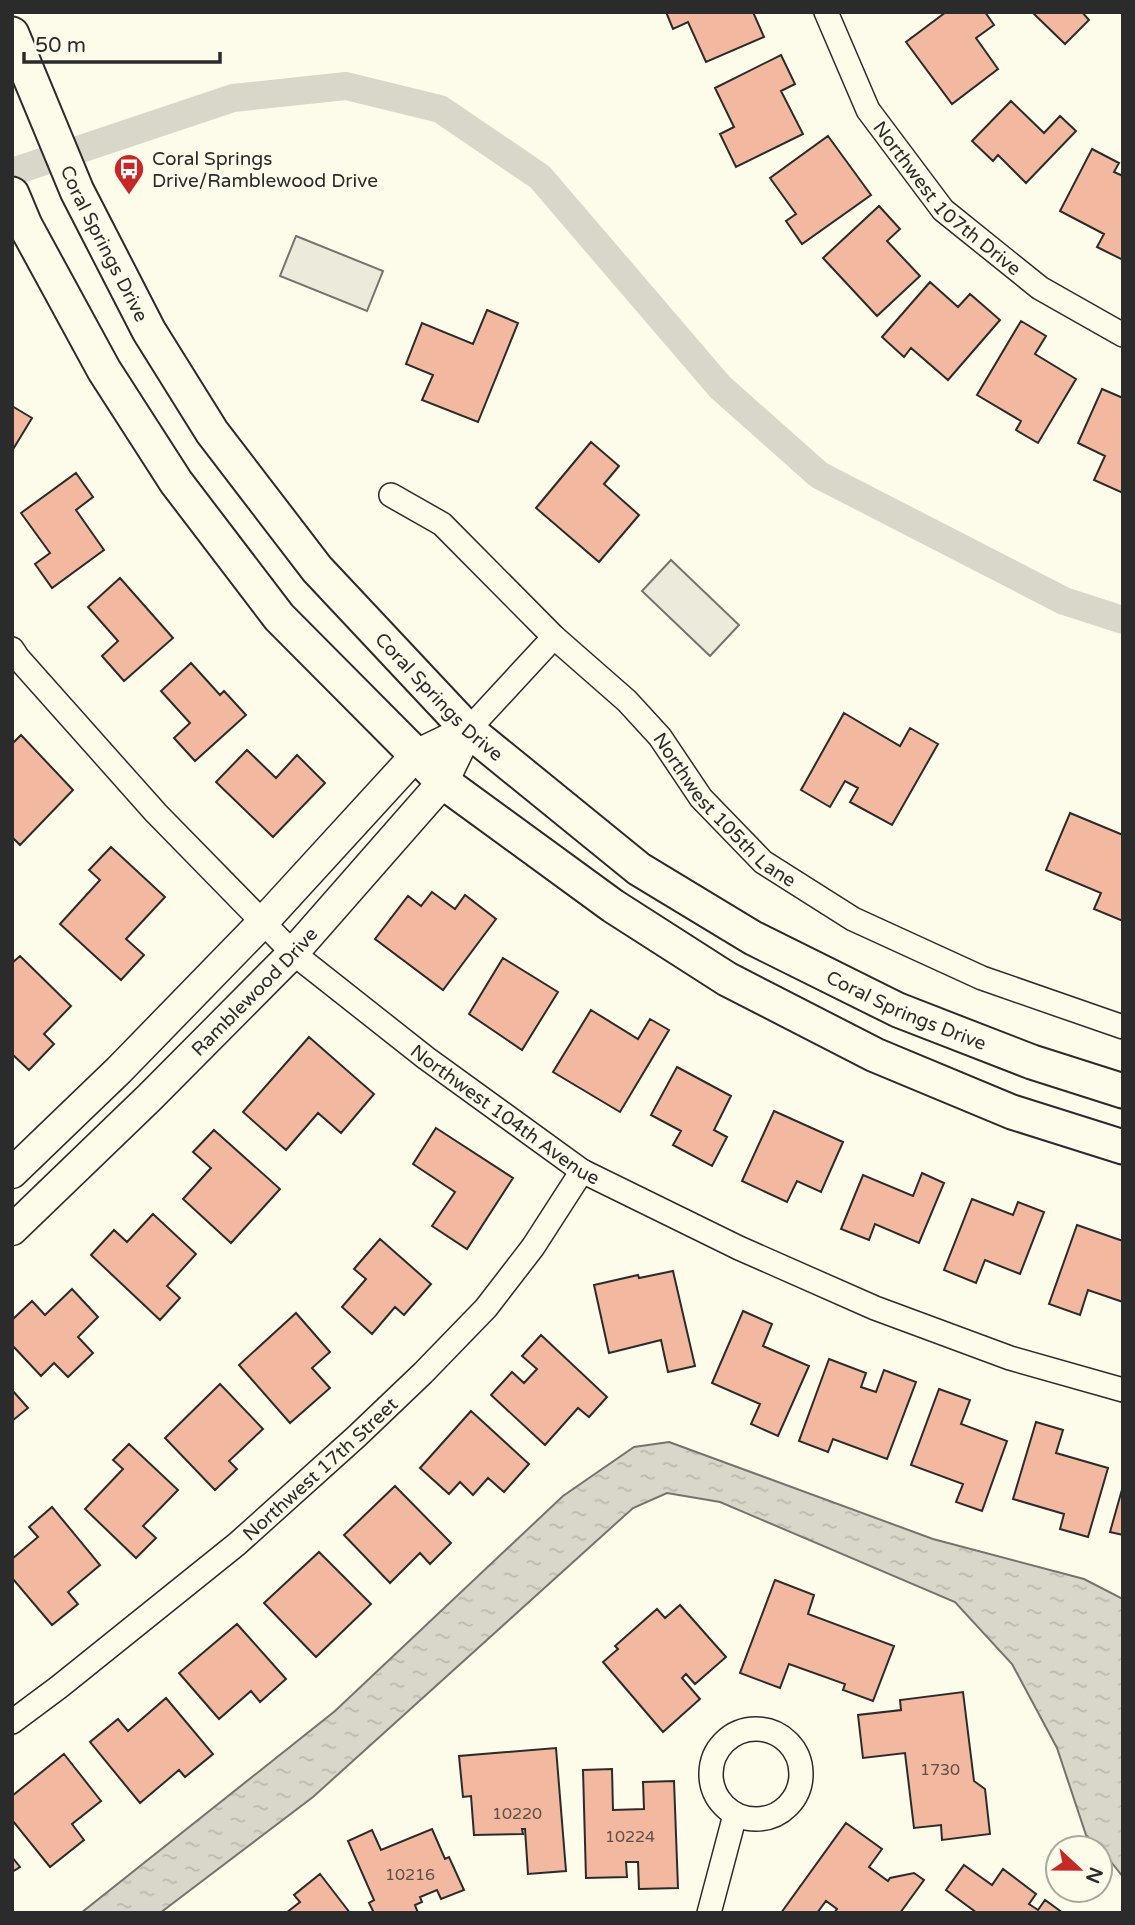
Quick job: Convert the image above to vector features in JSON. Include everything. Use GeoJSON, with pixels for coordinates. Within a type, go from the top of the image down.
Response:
{"type":"FeatureCollection","features":[{"type":"Feature","properties":{"kind":"main road","name":"Coral Springs Drive"},"geometry":{"type":"LineString","coordinates":[[12,34],[77,191],[149,331],[212,432],[317,569],[468,730],[639,869],[753,938],[898,1010],[1032,1062],[1123,1091]]}},
{"type":"Feature","properties":{"kind":"main road"},"geometry":{"type":"LineString","coordinates":[[12,194],[25,225],[104,370],[176,482],[279,617],[443,782],[613,906],[727,979],[875,1055],[1012,1112],[1123,1147]]}},
{"type":"Feature","properties":{"kind":"street","name":"Northwest 107th Drive"},"geometry":{"type":"LineString","coordinates":[[826,12],[869,110],[943,210],[1040,288],[1123,335]]}},
{"type":"Feature","properties":{"kind":"street","name":"Northwest 105th Lane"},"geometry":{"type":"LineString","coordinates":[[391,495],[442,524],[554,637],[635,710],[660,737],[701,798],[763,862],[853,919],[982,978],[1123,1027]]}},
{"type":"Feature","properties":{"kind":"street","name":"Ramblewood Drive"},"geometry":{"type":"LineString","coordinates":[[12,1230],[149,1098],[293,953],[443,782],[468,730],[554,637]]}},
{"type":"Feature","properties":{"kind":"street","name":"Northwest 104th Avenue"},"geometry":{"type":"LineString","coordinates":[[14,657],[156,813],[293,953],[426,1058],[582,1171],[739,1248],[875,1308],[1010,1358],[1123,1390]]}},
{"type":"Feature","properties":{"kind":"street","name":"Ramblewood Drive"},"geometry":{"type":"LineString","coordinates":[[12,1172],[119,1070],[263,922],[416,755],[468,730]]}},
{"type":"Feature","properties":{"kind":"street","name":"Northwest 17th Street"},"geometry":{"type":"LineString","coordinates":[[12,1721],[60,1687],[237,1544],[423,1373],[486,1308],[533,1247],[582,1171]]}},
{"type":"Feature","properties":{"kind":"street"},"geometry":{"type":"LineString","coordinates":[[709,1913],[735,1815]]}},
{"type":"Feature","properties":{"kind":"shaded area"},"geometry":{"type":"Polygon","coordinates":[[[296,236],[383,271],[367,311],[280,276],[296,236]]]}},
{"type":"Feature","properties":{"kind":"shaded area"},"geometry":{"type":"Polygon","coordinates":[[[671,560],[739,625],[710,656],[642,591],[671,560]]]}},
{"type":"Feature","properties":{"kind":"water"},"geometry":{"type":"Polygon","coordinates":[[[669,1442],[933,1539],[1084,1579],[1123,1599],[1123,1877],[1114,1866],[1114,1834],[1086,1834],[1057,1748],[1012,1664],[955,1602],[720,1502],[667,1493],[633,1508],[313,1797],[160,1913],[81,1913],[335,1711],[563,1496],[634,1447],[669,1442]]]}},
{"type":"Feature","properties":{"kind":"building"},"geometry":{"type":"Polygon","coordinates":[[[666,12],[753,12],[764,37],[706,62],[688,22],[673,29],[666,12]]]}},
{"type":"Feature","properties":{"kind":"building"},"geometry":{"type":"Polygon","coordinates":[[[946,12],[985,12],[994,25],[976,38],[998,69],[952,104],[906,42],[946,12]]]}},
{"type":"Feature","properties":{"kind":"building"},"geometry":{"type":"Polygon","coordinates":[[[1032,12],[1082,12],[1089,20],[1065,44],[1032,12]]]}},
{"type":"Feature","properties":{"kind":"building"},"geometry":{"type":"Polygon","coordinates":[[[781,55],[795,84],[781,91],[803,134],[736,167],[720,134],[734,127],[715,88],[781,55]]]}},
{"type":"Feature","properties":{"kind":"building"},"geometry":{"type":"Polygon","coordinates":[[[1011,101],[1044,133],[1060,116],[1076,131],[1026,183],[998,155],[993,161],[972,141],[1011,101]]]}},
{"type":"Feature","properties":{"kind":"building"},"geometry":{"type":"Polygon","coordinates":[[[828,136],[871,195],[802,244],[786,221],[796,214],[770,178],[828,136]]]}},
{"type":"Feature","properties":{"kind":"building"},"geometry":{"type":"Polygon","coordinates":[[[1092,149],[1119,163],[1114,172],[1123,176],[1123,260],[1097,247],[1104,234],[1060,211],[1092,149]]]}},
{"type":"Feature","properties":{"kind":"building"},"geometry":{"type":"Polygon","coordinates":[[[879,206],[900,229],[887,241],[920,276],[877,316],[823,258],[879,206]]]}},
{"type":"Feature","properties":{"kind":"building"},"geometry":{"type":"Polygon","coordinates":[[[930,282],[958,307],[970,294],[1000,320],[948,380],[911,348],[904,357],[882,337],[930,282]]]}},
{"type":"Feature","properties":{"kind":"building"},"geometry":{"type":"Polygon","coordinates":[[[487,310],[518,323],[478,422],[422,400],[433,375],[406,364],[422,323],[473,344],[487,310]]]}},
{"type":"Feature","properties":{"kind":"building"},"geometry":{"type":"Polygon","coordinates":[[[1021,321],[1046,336],[1035,354],[1076,379],[1038,443],[1016,430],[1021,421],[977,395],[1021,321]]]}},
{"type":"Feature","properties":{"kind":"building"},"geometry":{"type":"Polygon","coordinates":[[[1102,389],[1123,398],[1123,493],[1094,480],[1105,456],[1078,443],[1102,389]]]}},
{"type":"Feature","properties":{"kind":"building"},"geometry":{"type":"Polygon","coordinates":[[[12,406],[32,418],[12,451],[12,406]]]}},
{"type":"Feature","properties":{"kind":"building"},"geometry":{"type":"Polygon","coordinates":[[[591,442],[619,466],[604,484],[639,515],[599,562],[536,508],[591,442]]]}},
{"type":"Feature","properties":{"kind":"building"},"geometry":{"type":"Polygon","coordinates":[[[76,473],[93,497],[76,510],[104,550],[52,588],[35,564],[50,553],[21,513],[76,473]]]}},
{"type":"Feature","properties":{"kind":"building"},"geometry":{"type":"Polygon","coordinates":[[[120,578],[173,638],[124,681],[102,656],[118,641],[88,607],[120,578]]]}},
{"type":"Feature","properties":{"kind":"building"},"geometry":{"type":"Polygon","coordinates":[[[191,663],[220,695],[224,691],[246,715],[195,761],[174,738],[190,723],[161,691],[191,663]]]}},
{"type":"Feature","properties":{"kind":"building"},"geometry":{"type":"Polygon","coordinates":[[[844,713],[900,746],[910,728],[938,744],[892,825],[850,802],[858,788],[845,781],[830,807],[801,790],[844,713]]]}},
{"type":"Feature","properties":{"kind":"building"},"geometry":{"type":"Polygon","coordinates":[[[21,735],[73,790],[20,845],[12,837],[12,744],[21,735]]]}},
{"type":"Feature","properties":{"kind":"building"},"geometry":{"type":"Polygon","coordinates":[[[247,750],[276,778],[297,755],[325,783],[273,837],[216,782],[247,750]]]}},
{"type":"Feature","properties":{"kind":"building"},"geometry":{"type":"Polygon","coordinates":[[[1070,813],[1123,835],[1123,921],[1094,909],[1101,893],[1046,870],[1070,813]]]}},
{"type":"Feature","properties":{"kind":"building"},"geometry":{"type":"Polygon","coordinates":[[[111,847],[165,897],[126,939],[144,955],[121,980],[60,924],[100,880],[89,870],[111,847]]]}},
{"type":"Feature","properties":{"kind":"building"},"geometry":{"type":"Polygon","coordinates":[[[432,892],[455,909],[465,895],[496,919],[443,990],[375,939],[408,896],[421,906],[432,892]]]}},
{"type":"Feature","properties":{"kind":"building"},"geometry":{"type":"Polygon","coordinates":[[[20,956],[71,1006],[44,1034],[54,1044],[29,1070],[12,1054],[12,963],[20,956]]]}},
{"type":"Feature","properties":{"kind":"building"},"geometry":{"type":"Polygon","coordinates":[[[503,958],[558,992],[522,1050],[469,1014],[503,958]]]}},
{"type":"Feature","properties":{"kind":"building"},"geometry":{"type":"Polygon","coordinates":[[[591,1010],[638,1039],[650,1019],[669,1030],[620,1112],[553,1072],[591,1010]]]}},
{"type":"Feature","properties":{"kind":"building"},"geometry":{"type":"Polygon","coordinates":[[[309,1037],[374,1094],[341,1133],[318,1113],[286,1150],[243,1112],[309,1037]]]}},
{"type":"Feature","properties":{"kind":"building"},"geometry":{"type":"Polygon","coordinates":[[[677,1067],[731,1096],[714,1130],[727,1137],[712,1166],[673,1145],[681,1131],[651,1115],[677,1067]]]}},
{"type":"Feature","properties":{"kind":"building"},"geometry":{"type":"Polygon","coordinates":[[[774,1111],[843,1142],[821,1192],[797,1181],[787,1202],[742,1181],[774,1111]]]}},
{"type":"Feature","properties":{"kind":"building"},"geometry":{"type":"Polygon","coordinates":[[[436,1128],[513,1178],[467,1249],[432,1226],[455,1192],[413,1164],[436,1128]]]}},
{"type":"Feature","properties":{"kind":"building"},"geometry":{"type":"Polygon","coordinates":[[[214,1130],[280,1189],[231,1243],[183,1199],[211,1168],[193,1152],[214,1130]]]}},
{"type":"Feature","properties":{"kind":"building"},"geometry":{"type":"Polygon","coordinates":[[[922,1173],[944,1183],[919,1243],[875,1224],[869,1240],[841,1229],[863,1175],[913,1196],[922,1173]]]}},
{"type":"Feature","properties":{"kind":"building"},"geometry":{"type":"Polygon","coordinates":[[[972,1199],[1013,1215],[1018,1202],[1044,1212],[1020,1274],[985,1260],[976,1283],[944,1270],[972,1199]]]}},
{"type":"Feature","properties":{"kind":"building"},"geometry":{"type":"Polygon","coordinates":[[[153,1214],[196,1254],[167,1286],[180,1298],[160,1320],[91,1255],[114,1230],[127,1242],[153,1214]]]}},
{"type":"Feature","properties":{"kind":"building"},"geometry":{"type":"Polygon","coordinates":[[[1077,1225],[1123,1241],[1123,1302],[1088,1290],[1080,1315],[1049,1304],[1077,1225]]]}},
{"type":"Feature","properties":{"kind":"building"},"geometry":{"type":"Polygon","coordinates":[[[380,1239],[431,1284],[404,1315],[395,1307],[372,1334],[342,1307],[366,1279],[354,1269],[380,1239]]]}},
{"type":"Feature","properties":{"kind":"building"},"geometry":{"type":"Polygon","coordinates":[[[673,1271],[695,1366],[668,1372],[661,1340],[609,1353],[594,1285],[638,1275],[639,1278],[673,1271]]]}},
{"type":"Feature","properties":{"kind":"building"},"geometry":{"type":"Polygon","coordinates":[[[72,1289],[98,1317],[78,1337],[93,1353],[68,1377],[54,1363],[41,1376],[12,1345],[12,1320],[32,1301],[45,1315],[72,1289]]]}},
{"type":"Feature","properties":{"kind":"building"},"geometry":{"type":"Polygon","coordinates":[[[743,1311],[772,1324],[763,1346],[809,1366],[778,1436],[751,1424],[760,1404],[712,1383],[743,1311]]]}},
{"type":"Feature","properties":{"kind":"building"},"geometry":{"type":"Polygon","coordinates":[[[296,1313],[330,1352],[312,1368],[330,1388],[290,1423],[239,1365],[296,1313]]]}},
{"type":"Feature","properties":{"kind":"building"},"geometry":{"type":"Polygon","coordinates":[[[541,1335],[607,1397],[589,1417],[578,1408],[545,1445],[491,1395],[512,1372],[524,1383],[537,1369],[522,1356],[541,1335]]]}},
{"type":"Feature","properties":{"kind":"building"},"geometry":{"type":"Polygon","coordinates":[[[829,1359],[866,1373],[861,1387],[876,1392],[884,1370],[916,1382],[887,1459],[833,1439],[828,1452],[799,1441],[829,1359]]]}},
{"type":"Feature","properties":{"kind":"building"},"geometry":{"type":"Polygon","coordinates":[[[220,1384],[263,1429],[229,1461],[237,1469],[215,1490],[165,1438],[220,1384]]]}},
{"type":"Feature","properties":{"kind":"building"},"geometry":{"type":"Polygon","coordinates":[[[939,1389],[970,1400],[961,1424],[1007,1441],[982,1511],[956,1502],[963,1484],[911,1465],[939,1389]]]}},
{"type":"Feature","properties":{"kind":"building"},"geometry":{"type":"Polygon","coordinates":[[[12,1390],[28,1408],[12,1421],[12,1390]]]}},
{"type":"Feature","properties":{"kind":"building"},"geometry":{"type":"Polygon","coordinates":[[[471,1411],[529,1464],[504,1492],[488,1478],[473,1495],[460,1482],[449,1494],[420,1468],[471,1411]]]}},
{"type":"Feature","properties":{"kind":"building"},"geometry":{"type":"Polygon","coordinates":[[[1036,1422],[1063,1430],[1056,1453],[1108,1468],[1088,1537],[1060,1529],[1064,1514],[1013,1499],[1036,1422]]]}},
{"type":"Feature","properties":{"kind":"building"},"geometry":{"type":"Polygon","coordinates":[[[129,1444],[178,1490],[143,1526],[156,1538],[136,1558],[85,1509],[123,1469],[113,1460],[129,1444]]]}},
{"type":"Feature","properties":{"kind":"building"},"geometry":{"type":"Polygon","coordinates":[[[395,1486],[451,1543],[430,1564],[420,1553],[390,1583],[344,1535],[395,1486]]]}},
{"type":"Feature","properties":{"kind":"building"},"geometry":{"type":"Polygon","coordinates":[[[1123,1486],[1123,1535],[1110,1532],[1123,1486]]]}},
{"type":"Feature","properties":{"kind":"building"},"geometry":{"type":"Polygon","coordinates":[[[52,1507],[100,1565],[68,1592],[78,1604],[52,1625],[12,1578],[12,1559],[38,1537],[29,1527],[52,1507]]]}},
{"type":"Feature","properties":{"kind":"building"},"geometry":{"type":"Polygon","coordinates":[[[319,1552],[371,1604],[316,1657],[264,1603],[319,1552]]]}},
{"type":"Feature","properties":{"kind":"building"},"geometry":{"type":"Polygon","coordinates":[[[775,1580],[814,1595],[808,1614],[894,1646],[873,1701],[843,1690],[845,1684],[789,1664],[780,1688],[740,1673],[775,1580]]]}},
{"type":"Feature","properties":{"kind":"building"},"geometry":{"type":"Polygon","coordinates":[[[680,1605],[726,1657],[695,1684],[686,1674],[682,1678],[700,1699],[663,1732],[603,1662],[618,1649],[615,1646],[657,1609],[665,1618],[680,1605]]]}},
{"type":"Feature","properties":{"kind":"building"},"geometry":{"type":"Polygon","coordinates":[[[237,1624],[286,1679],[260,1702],[251,1691],[219,1719],[179,1673],[237,1624]]]}},
{"type":"Feature","properties":{"kind":"building"},"geometry":{"type":"Polygon","coordinates":[[[963,1692],[974,1781],[985,1789],[990,1834],[942,1840],[941,1825],[914,1828],[905,1753],[863,1758],[858,1715],[901,1710],[900,1700],[963,1692]]]}},
{"type":"Feature","properties":{"kind":"building"},"geometry":{"type":"Polygon","coordinates":[[[166,1698],[213,1754],[185,1777],[179,1770],[140,1803],[90,1742],[118,1719],[128,1731],[166,1698]]]}},
{"type":"Feature","properties":{"kind":"building"},"geometry":{"type":"Polygon","coordinates":[[[556,1748],[566,1871],[528,1874],[525,1829],[522,1829],[523,1834],[474,1835],[471,1796],[463,1797],[459,1756],[556,1748]]]}},
{"type":"Feature","properties":{"kind":"building"},"geometry":{"type":"Polygon","coordinates":[[[64,1754],[101,1801],[72,1824],[84,1840],[50,1867],[12,1820],[12,1796],[64,1754]]]}},
{"type":"Feature","properties":{"kind":"building"},"geometry":{"type":"Polygon","coordinates":[[[612,1769],[613,1810],[644,1809],[643,1782],[674,1781],[678,1888],[639,1889],[638,1862],[626,1862],[627,1877],[586,1878],[583,1770],[612,1769]]]}},
{"type":"Feature","properties":{"kind":"building"},"geometry":{"type":"Polygon","coordinates":[[[846,1823],[882,1849],[869,1867],[888,1881],[890,1878],[914,1873],[924,1880],[900,1913],[834,1913],[837,1909],[826,1901],[817,1913],[781,1913],[846,1823]]]}},
{"type":"Feature","properties":{"kind":"building"},"geometry":{"type":"Polygon","coordinates":[[[432,1829],[445,1859],[449,1857],[464,1890],[441,1899],[437,1890],[420,1897],[422,1902],[415,1905],[418,1913],[374,1913],[369,1903],[374,1900],[348,1841],[372,1830],[381,1850],[432,1829]]]}},
{"type":"Feature","properties":{"kind":"building"},"geometry":{"type":"Polygon","coordinates":[[[12,1857],[20,1867],[12,1872],[12,1857]]]}},
{"type":"Feature","properties":{"kind":"building"},"geometry":{"type":"Polygon","coordinates":[[[964,1865],[992,1885],[1003,1869],[1036,1894],[1029,1904],[1038,1910],[1044,1901],[1044,1904],[1051,1904],[1063,1913],[977,1913],[946,1890],[964,1865]]]}},
{"type":"Feature","properties":{"kind":"building"},"geometry":{"type":"Polygon","coordinates":[[[320,1874],[350,1913],[286,1913],[300,1902],[294,1895],[320,1874]]]}},
{"type":"Feature","properties":{"kind":"waterway"},"geometry":{"type":"LineString","coordinates":[[12,172],[233,98],[346,86],[440,109],[540,177],[720,387],[819,475],[1064,601],[1123,620]]}},
{"type":"Feature","properties":{"kind":"place","name":"Coral Springs Drive/Ramblewood Drive"},"geometry":{"type":"Point","coordinates":[129,196]}}]}
